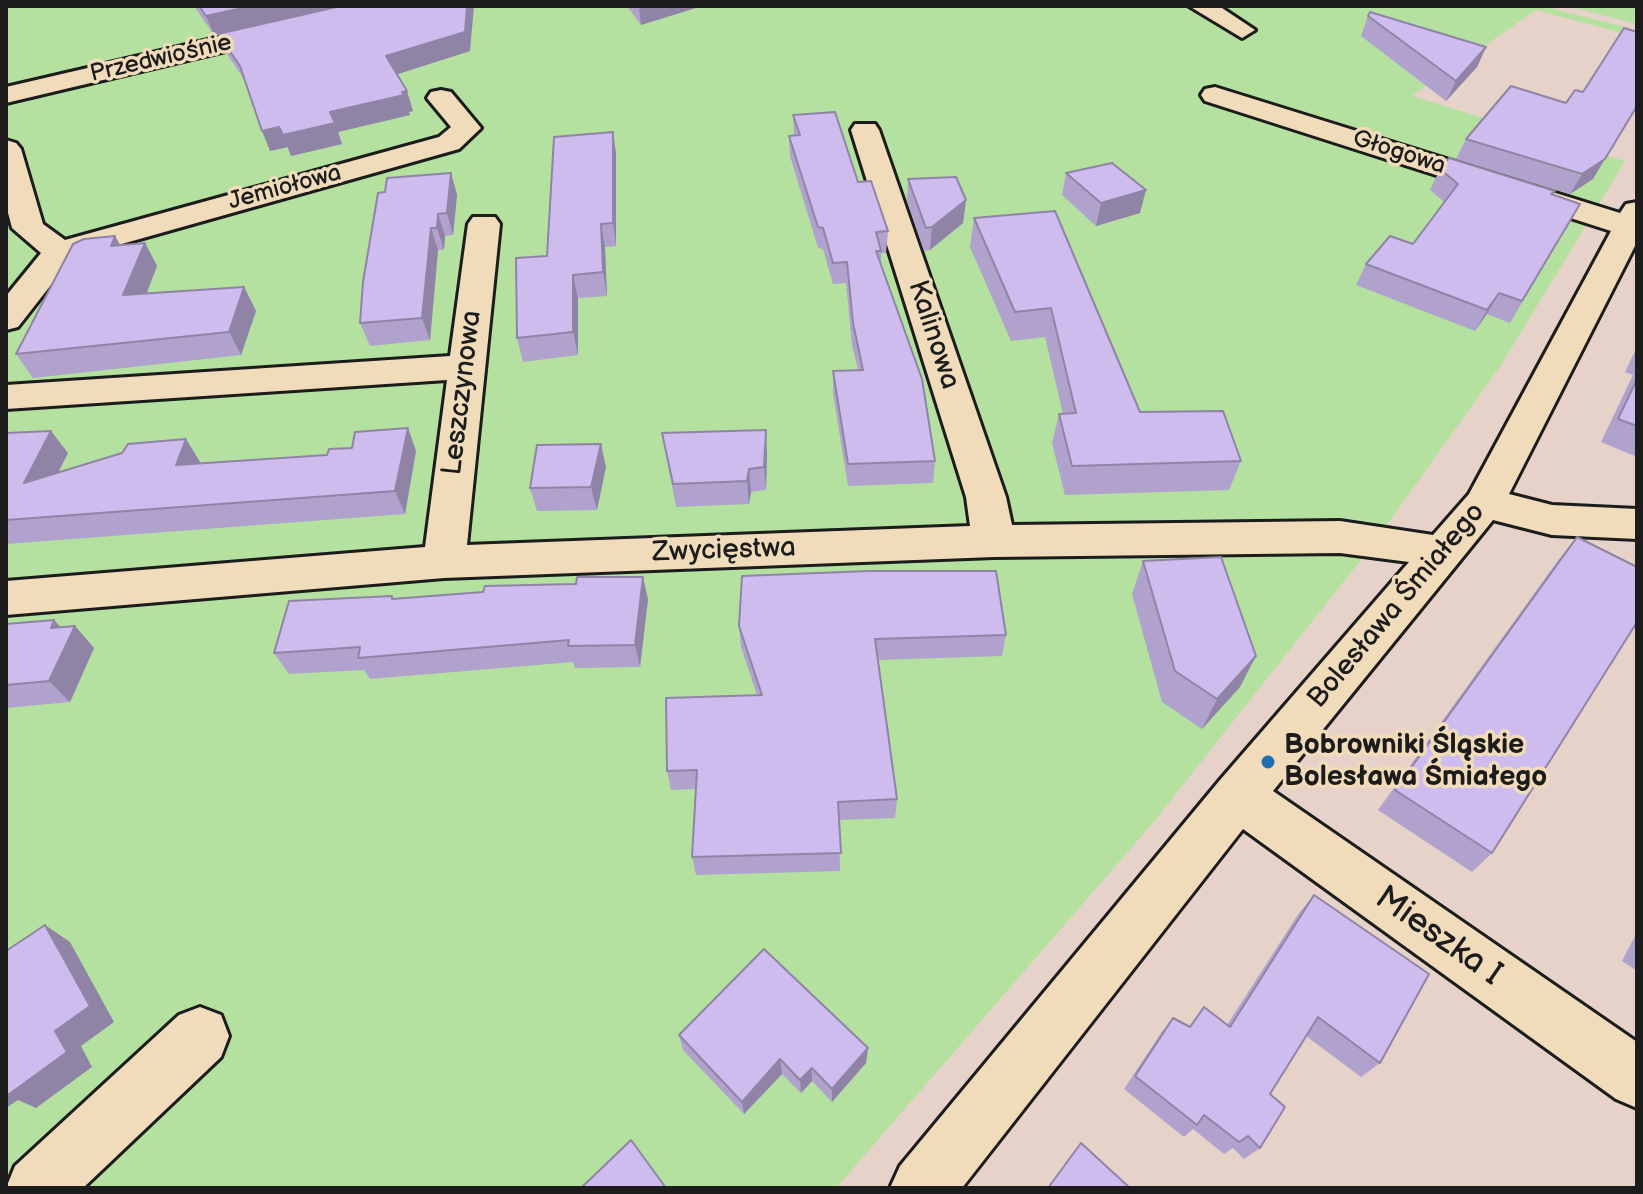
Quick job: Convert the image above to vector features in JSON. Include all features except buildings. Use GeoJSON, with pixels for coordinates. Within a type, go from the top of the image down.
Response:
{"type":"FeatureCollection","features":[{"type":"Feature","properties":{"kind":"street","name":"Przedwiośnie"},"geometry":{"type":"LineString","coordinates":[[17,92],[386,6]]}},
{"type":"Feature","properties":{"kind":"street"},"geometry":{"type":"LineString","coordinates":[[1201,6],[1242,30]]}},
{"type":"Feature","properties":{"kind":"street","name":"Głogowa"},"geometry":{"type":"LineString","coordinates":[[1215,95],[1633,218]]}},
{"type":"Feature","properties":{"kind":"street","name":"Jemiołowa"},"geometry":{"type":"LineString","coordinates":[[60,251],[449,143],[467,128],[441,98]]}},
{"type":"Feature","properties":{"kind":"street","name":"Kalinowa"},"geometry":{"type":"LineString","coordinates":[[865,130],[986,497],[994,541]]}},
{"type":"Feature","properties":{"kind":"street"},"geometry":{"type":"LineString","coordinates":[[6,149],[28,228],[60,251],[6,319]]}},
{"type":"Feature","properties":{"kind":"street","name":"Bolesława Śmiałego"},"geometry":{"type":"LineString","coordinates":[[922,1188],[1238,796],[1484,503],[1633,218]]}},
{"type":"Feature","properties":{"kind":"street","name":"Leszczynowa"},"geometry":{"type":"LineString","coordinates":[[444,562],[484,224]]}},
{"type":"Feature","properties":{"kind":"street"},"geometry":{"type":"LineString","coordinates":[[6,397],[465,367]]}},
{"type":"Feature","properties":{"kind":"street"},"geometry":{"type":"LineString","coordinates":[[1484,503],[1552,520],[1637,524]]}},
{"type":"Feature","properties":{"kind":"street","name":"Zwycięstwa"},"geometry":{"type":"LineString","coordinates":[[6,598],[444,562],[994,541],[1340,537],[1390,542],[1442,553]]}},
{"type":"Feature","properties":{"kind":"street","name":"Mieszka I"},"geometry":{"type":"LineString","coordinates":[[1238,796],[1637,1078]]}},
{"type":"Feature","properties":{"kind":"street"},"geometry":{"type":"LineString","coordinates":[[37,1188],[200,1036]]}},
{"type":"Feature","properties":{"kind":"green space"},"geometry":{"type":"Polygon","coordinates":[[[6,6],[1542,6],[1637,30],[1637,37],[1536,10],[1412,96],[1625,161],[1503,362],[1371,547],[1152,824],[836,1188],[6,1188],[6,6]]]}},
{"type":"Feature","properties":{"kind":"green space"},"geometry":{"type":"Polygon","coordinates":[[[1567,6],[1637,6],[1637,24],[1567,6]]]}},
{"type":"Feature","properties":{"kind":"place","name":"Bobrowniki Śląskie Bolesława Śmiałego"},"geometry":{"type":"Point","coordinates":[1268,762]}}]}
